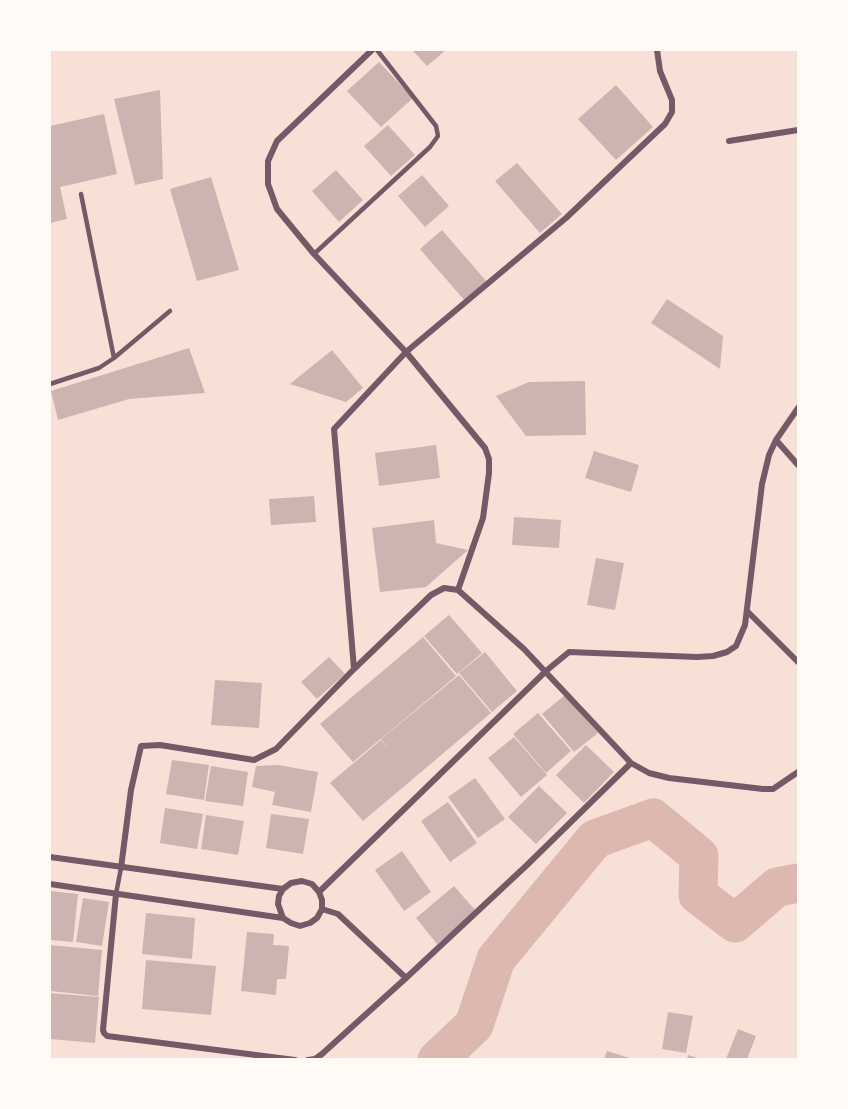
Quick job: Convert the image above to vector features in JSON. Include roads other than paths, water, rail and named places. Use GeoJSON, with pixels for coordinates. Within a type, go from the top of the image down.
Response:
{"type":"FeatureCollection","features":[{"type":"Feature","properties":{"kind":"street"},"geometry":{"type":"LineString","coordinates":[[372,50],[277,141],[268,161],[268,184],[277,209],[314,254],[406,352],[485,448],[489,459],[483,518],[458,590]]}},
{"type":"Feature","properties":{"kind":"street"},"geometry":{"type":"LineString","coordinates":[[354,669],[334,429],[406,352],[566,218],[665,124],[672,112],[672,100],[660,71],[657,50]]}},
{"type":"Feature","properties":{"kind":"street"},"geometry":{"type":"LineString","coordinates":[[729,141],[798,130]]}},
{"type":"Feature","properties":{"kind":"street"},"geometry":{"type":"LineString","coordinates":[[319,892],[568,652],[697,657],[713,656],[727,652],[736,646],[741,638],[747,611],[762,484],[769,455],[776,440],[798,408]]}},
{"type":"Feature","properties":{"kind":"street"},"geometry":{"type":"LineString","coordinates":[[776,440],[798,465]]}},
{"type":"Feature","properties":{"kind":"street"},"geometry":{"type":"LineString","coordinates":[[121,868],[131,790],[141,746],[160,745],[254,760],[276,749],[431,595],[444,588],[458,590],[517,642],[631,762],[649,773],[669,778],[774,789],[798,772]]}},
{"type":"Feature","properties":{"kind":"street"},"geometry":{"type":"LineString","coordinates":[[747,611],[798,662]]}},
{"type":"Feature","properties":{"kind":"street"},"geometry":{"type":"LineString","coordinates":[[308,1059],[315,1059],[322,1054],[406,978],[527,865],[631,762]]}},
{"type":"Feature","properties":{"kind":"street"},"geometry":{"type":"LineString","coordinates":[[50,857],[283,889]]}},
{"type":"Feature","properties":{"kind":"street"},"geometry":{"type":"LineString","coordinates":[[50,884],[283,918],[300,926],[317,918],[322,909],[319,892],[312,884],[302,881],[291,883],[283,889],[278,904],[283,918]]}},
{"type":"Feature","properties":{"kind":"street"},"geometry":{"type":"LineString","coordinates":[[116,894],[103,1030],[107,1036],[295,1059]]}},
{"type":"Feature","properties":{"kind":"street"},"geometry":{"type":"LineString","coordinates":[[322,909],[338,914],[406,978]]}},
{"type":"Feature","properties":{"kind":"lane"},"geometry":{"type":"LineString","coordinates":[[314,254],[430,147],[438,136],[436,126],[377,50]]}},
{"type":"Feature","properties":{"kind":"lane"},"geometry":{"type":"LineString","coordinates":[[81,194],[114,358]]}},
{"type":"Feature","properties":{"kind":"lane"},"geometry":{"type":"LineString","coordinates":[[50,384],[99,368],[170,311]]}},
{"type":"Feature","properties":{"kind":"lane"},"geometry":{"type":"LineString","coordinates":[[116,894],[121,868]]}},
{"type":"Feature","properties":{"kind":"waterway"},"geometry":{"type":"LineString","coordinates":[[437,1060],[474,1025],[496,959],[595,839],[653,818],[699,856],[698,895],[735,923],[777,887],[798,883]]}}]}
